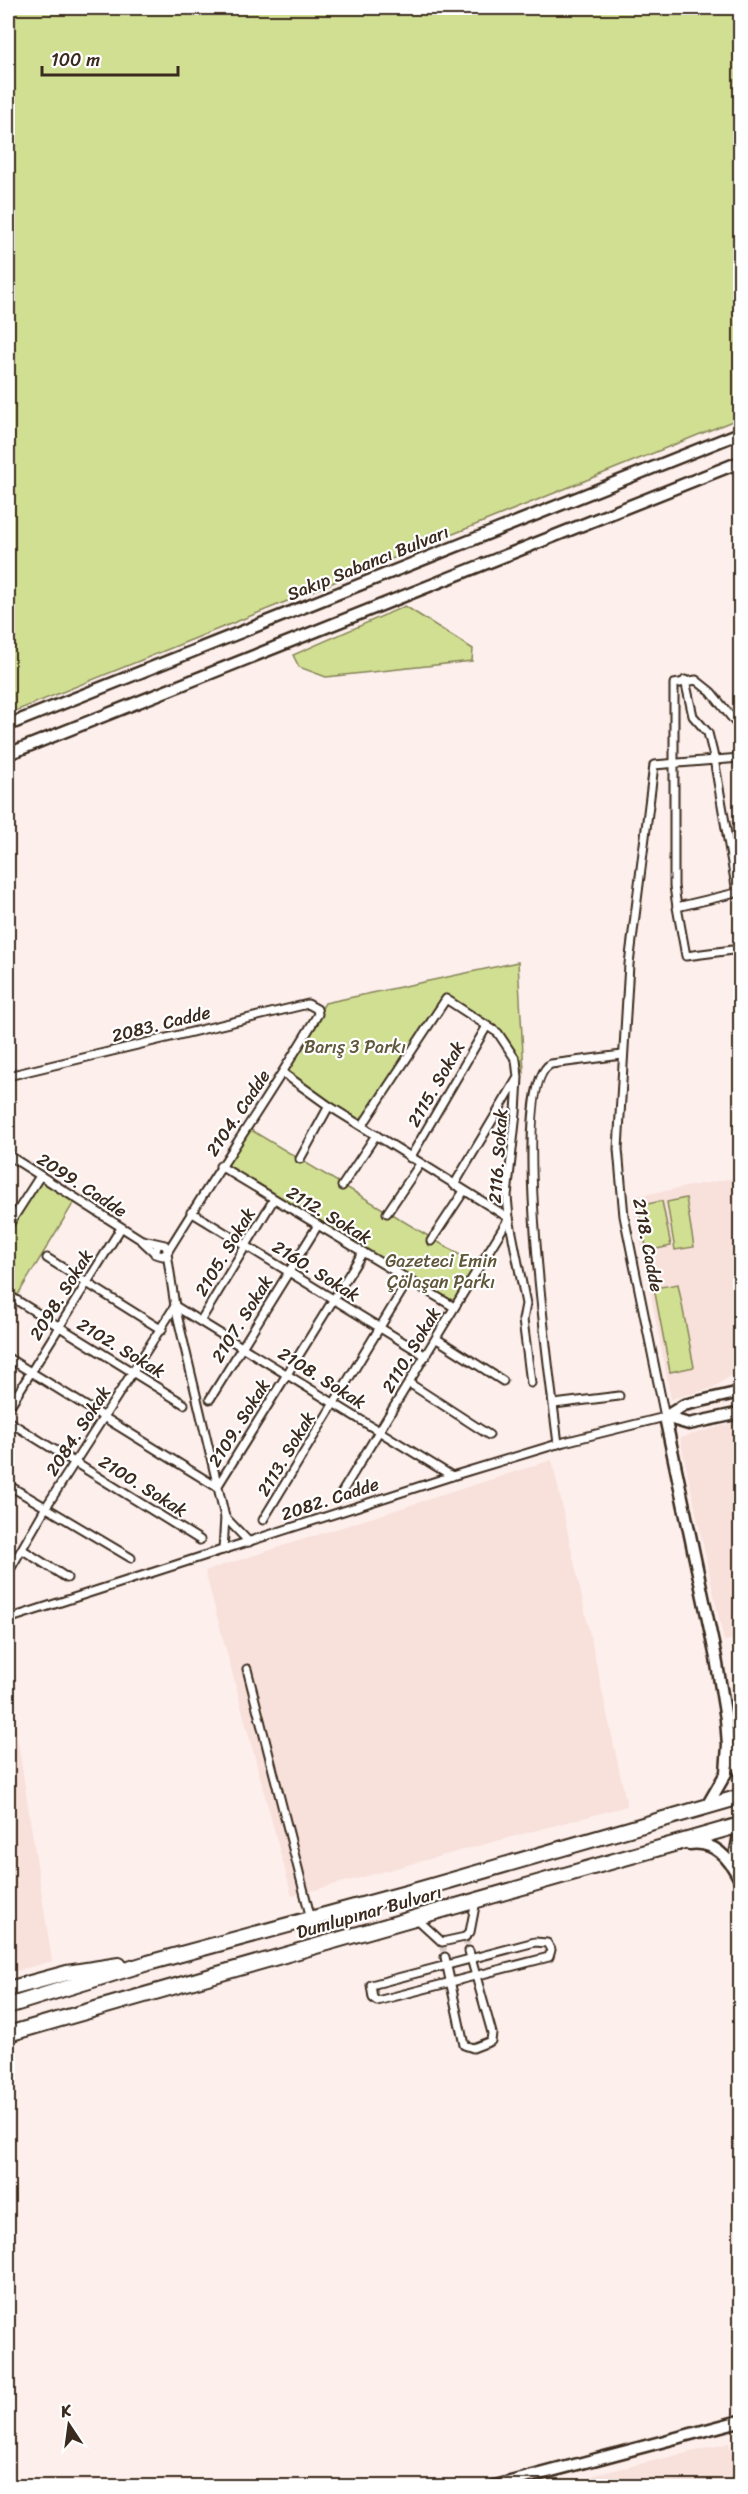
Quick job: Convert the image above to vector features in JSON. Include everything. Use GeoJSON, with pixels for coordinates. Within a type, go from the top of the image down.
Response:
{"type":"FeatureCollection","features":[{"type":"Feature","properties":{"kind":"highway","name":"Dumlupınar Bulvarı"},"geometry":{"type":"LineString","coordinates":[[8,2006],[148,1963],[741,1797]]}},
{"type":"Feature","properties":{"kind":"highway","name":"Dumlupınar Bulvarı"},"geometry":{"type":"LineString","coordinates":[[8,2036],[415,1917],[741,1827]]}},
{"type":"Feature","properties":{"kind":"highway","name":"Dumlupınar Bulvarı"},"geometry":{"type":"LineString","coordinates":[[8,1989],[67,1973],[148,1963]]}},
{"type":"Feature","properties":{"kind":"main road","name":"Sakıp Sabancı Bulvarı"},"geometry":{"type":"LineString","coordinates":[[8,725],[741,433]]}},
{"type":"Feature","properties":{"kind":"main road"},"geometry":{"type":"LineString","coordinates":[[8,754],[741,462]]}},
{"type":"Feature","properties":{"kind":"main road"},"geometry":{"type":"LineString","coordinates":[[665,1417],[684,1405],[741,1392]]}},
{"type":"Feature","properties":{"kind":"main road"},"geometry":{"type":"LineString","coordinates":[[665,1417],[689,1425],[741,1413]]}},
{"type":"Feature","properties":{"kind":"main road","name":"2118. Cadde"},"geometry":{"type":"LineString","coordinates":[[665,1417],[716,1658],[728,1745]]}},
{"type":"Feature","properties":{"kind":"main road"},"geometry":{"type":"LineString","coordinates":[[728,1745],[741,1772]]}},
{"type":"Feature","properties":{"kind":"main road"},"geometry":{"type":"LineString","coordinates":[[707,1806],[722,1784],[728,1745]]}},
{"type":"Feature","properties":{"kind":"main road"},"geometry":{"type":"LineString","coordinates":[[739,1877],[735,1857],[741,1827]]}},
{"type":"Feature","properties":{"kind":"main road"},"geometry":{"type":"LineString","coordinates":[[659,1848],[702,1842],[722,1852],[739,1877]]}},
{"type":"Feature","properties":{"kind":"main road"},"geometry":{"type":"LineString","coordinates":[[495,2487],[741,2421]]}},
{"type":"Feature","properties":{"kind":"street"},"geometry":{"type":"LineString","coordinates":[[741,728],[704,685],[696,680],[674,684],[674,886],[686,956],[741,949]]}},
{"type":"Feature","properties":{"kind":"street"},"geometry":{"type":"LineString","coordinates":[[677,908],[739,892],[716,762],[708,734],[693,716],[685,681]]}},
{"type":"Feature","properties":{"kind":"street"},"geometry":{"type":"LineString","coordinates":[[675,763],[716,762],[741,758]]}},
{"type":"Feature","properties":{"kind":"street","name":"2118. Cadde"},"geometry":{"type":"LineString","coordinates":[[665,1417],[621,1195],[618,1141],[629,964],[654,765],[675,763]]}},
{"type":"Feature","properties":{"kind":"street","name":"2116. Sokak"},"geometry":{"type":"LineString","coordinates":[[362,1126],[446,999],[498,1033],[512,1052],[518,1077],[507,1196],[509,1218],[526,1304],[523,1320],[531,1383]]}},
{"type":"Feature","properties":{"kind":"street","name":"2083. Cadde"},"geometry":{"type":"LineString","coordinates":[[8,1077],[308,1004],[317,1009],[318,1014]]}},
{"type":"Feature","properties":{"kind":"street","name":"2104. Cadde"},"geometry":{"type":"LineString","coordinates":[[167,1252],[190,1212],[283,1073],[318,1014]]}},
{"type":"Feature","properties":{"kind":"street","name":"2115. Sokak"},"geometry":{"type":"LineString","coordinates":[[410,1158],[487,1026]]}},
{"type":"Feature","properties":{"kind":"street"},"geometry":{"type":"LineString","coordinates":[[558,1444],[532,1208],[531,1150],[537,1080],[544,1068],[551,1064],[622,1055]]}},
{"type":"Feature","properties":{"kind":"street"},"geometry":{"type":"LineString","coordinates":[[283,1073],[329,1106],[410,1158],[509,1218]]}},
{"type":"Feature","properties":{"kind":"street"},"geometry":{"type":"LineString","coordinates":[[454,1185],[518,1077]]}},
{"type":"Feature","properties":{"kind":"street"},"geometry":{"type":"LineString","coordinates":[[300,1158],[329,1106]]}},
{"type":"Feature","properties":{"kind":"street"},"geometry":{"type":"LineString","coordinates":[[342,1186],[375,1135]]}},
{"type":"Feature","properties":{"kind":"street","name":"2099. Cadde"},"geometry":{"type":"LineString","coordinates":[[8,1155],[157,1249]]}},
{"type":"Feature","properties":{"kind":"street"},"geometry":{"type":"LineString","coordinates":[[387,1213],[420,1164]]}},
{"type":"Feature","properties":{"kind":"street","name":"2112. Sokak"},"geometry":{"type":"LineString","coordinates":[[220,1166],[454,1307]]}},
{"type":"Feature","properties":{"kind":"street"},"geometry":{"type":"LineString","coordinates":[[8,1226],[40,1176]]}},
{"type":"Feature","properties":{"kind":"street"},"geometry":{"type":"LineString","coordinates":[[431,1241],[464,1191]]}},
{"type":"Feature","properties":{"kind":"street","name":"2105. Sokak"},"geometry":{"type":"LineString","coordinates":[[201,1320],[274,1199]]}},
{"type":"Feature","properties":{"kind":"street","name":"2160. Sokak"},"geometry":{"type":"LineString","coordinates":[[190,1212],[426,1356]]}},
{"type":"Feature","properties":{"kind":"street","name":"2110. Sokak"},"geometry":{"type":"LineString","coordinates":[[339,1497],[509,1218]]}},
{"type":"Feature","properties":{"kind":"street","name":"2107. Sokak"},"geometry":{"type":"LineString","coordinates":[[210,1399],[318,1225]]}},
{"type":"Feature","properties":{"kind":"street","name":"2098. Sokak"},"geometry":{"type":"LineString","coordinates":[[8,1409],[121,1228]]}},
{"type":"Feature","properties":{"kind":"street","name":"2104. Cadde"},"geometry":{"type":"LineString","coordinates":[[157,1249],[182,1228]]}},
{"type":"Feature","properties":{"kind":"street"},"geometry":{"type":"LineString","coordinates":[[157,1249],[165,1245],[167,1252],[175,1306],[225,1517],[223,1550]]}},
{"type":"Feature","properties":{"kind":"street"},"geometry":{"type":"LineString","coordinates":[[157,1249],[162,1257],[167,1252]]}},
{"type":"Feature","properties":{"kind":"street"},"geometry":{"type":"LineString","coordinates":[[157,1249],[169,1275]]}},
{"type":"Feature","properties":{"kind":"street","name":"2109. Sokak"},"geometry":{"type":"LineString","coordinates":[[217,1487],[363,1252]]}},
{"type":"Feature","properties":{"kind":"street"},"geometry":{"type":"LineString","coordinates":[[47,1258],[162,1329]]}},
{"type":"Feature","properties":{"kind":"street","name":"2113. Sokak"},"geometry":{"type":"LineString","coordinates":[[263,1520],[408,1281]]}},
{"type":"Feature","properties":{"kind":"street","name":"2102. Sokak"},"geometry":{"type":"LineString","coordinates":[[13,1298],[183,1404]]}},
{"type":"Feature","properties":{"kind":"street","name":"2108. Sokak"},"geometry":{"type":"LineString","coordinates":[[175,1306],[452,1476]]}},
{"type":"Feature","properties":{"kind":"street","name":"2084. Sokak"},"geometry":{"type":"LineString","coordinates":[[8,1574],[46,1507],[175,1306]]}},
{"type":"Feature","properties":{"kind":"street"},"geometry":{"type":"LineString","coordinates":[[437,1339],[503,1382]]}},
{"type":"Feature","properties":{"kind":"street"},"geometry":{"type":"LineString","coordinates":[[8,1358],[217,1487]]}},
{"type":"Feature","properties":{"kind":"street"},"geometry":{"type":"LineString","coordinates":[[409,1383],[489,1435]]}},
{"type":"Feature","properties":{"kind":"street"},"geometry":{"type":"LineString","coordinates":[[554,1404],[619,1396]]}},
{"type":"Feature","properties":{"kind":"street","name":"2082. Cadde"},"geometry":{"type":"LineString","coordinates":[[8,1619],[452,1476],[558,1444],[665,1417]]}},
{"type":"Feature","properties":{"kind":"street","name":"2100. Sokak"},"geometry":{"type":"LineString","coordinates":[[8,1422],[200,1540]]}},
{"type":"Feature","properties":{"kind":"street"},"geometry":{"type":"LineString","coordinates":[[8,1485],[130,1558]]}},
{"type":"Feature","properties":{"kind":"street"},"geometry":{"type":"LineString","coordinates":[[225,1517],[249,1542]]}},
{"type":"Feature","properties":{"kind":"street"},"geometry":{"type":"LineString","coordinates":[[22,1550],[67,1578]]}},
{"type":"Feature","properties":{"kind":"street"},"geometry":{"type":"LineString","coordinates":[[247,1669],[311,1919]]}},
{"type":"Feature","properties":{"kind":"street"},"geometry":{"type":"LineString","coordinates":[[415,1917],[442,1943],[465,1938],[470,1932],[476,1901]]}},
{"type":"Feature","properties":{"kind":"street"},"geometry":{"type":"LineString","coordinates":[[535,1942],[547,1943],[551,1950],[549,1957],[377,2001],[373,1998],[371,1985],[447,1965],[535,1942]]}},
{"type":"Feature","properties":{"kind":"street"},"geometry":{"type":"LineString","coordinates":[[445,1957],[464,2045],[473,2048],[491,2041],[492,2033],[469,1951]]}},
{"type":"Feature","properties":{"kind":"shaded area"},"geometry":{"type":"Polygon","coordinates":[[[740,1177],[740,1369],[713,1388],[671,1399],[632,1197],[740,1177]]]}},
{"type":"Feature","properties":{"kind":"shaded area"},"geometry":{"type":"Polygon","coordinates":[[[740,1421],[740,1638],[724,1641],[680,1438],[740,1421]]]}},
{"type":"Feature","properties":{"kind":"shaded area"},"geometry":{"type":"Polygon","coordinates":[[[552,1460],[627,1806],[292,1896],[205,1571],[552,1460]]]}},
{"type":"Feature","properties":{"kind":"shaded area"},"geometry":{"type":"Polygon","coordinates":[[[8,1678],[52,1961],[8,1973],[8,1678]]]}},
{"type":"Feature","properties":{"kind":"shaded area"},"geometry":{"type":"Polygon","coordinates":[[[729,2443],[740,2486],[585,2486],[594,2475],[729,2443]]]}},
{"type":"Feature","properties":{"kind":"green space"},"geometry":{"type":"Polygon","coordinates":[[[8,8],[740,8],[740,418],[8,714],[8,8]]]}},
{"type":"Feature","properties":{"kind":"green space"},"geometry":{"type":"Polygon","coordinates":[[[405,606],[473,649],[472,661],[326,677],[299,667],[293,655],[405,606]]]}},
{"type":"Feature","properties":{"kind":"green space","name":"Barış 3 Parkı"},"geometry":{"type":"Polygon","coordinates":[[[518,962],[524,1072],[498,1033],[446,999],[362,1126],[283,1073],[325,1003],[518,962]]]}},
{"type":"Feature","properties":{"kind":"green space","name":"Gazeteci Emin Çölaşan Parkı"},"geometry":{"type":"Polygon","coordinates":[[[246,1127],[480,1267],[454,1307],[220,1166],[246,1127]]]}},
{"type":"Feature","properties":{"kind":"green space"},"geometry":{"type":"Polygon","coordinates":[[[40,1176],[76,1199],[8,1311],[8,1231],[40,1176]]]}},
{"type":"Feature","properties":{"kind":"green space"},"geometry":{"type":"Polygon","coordinates":[[[686,1198],[694,1247],[675,1250],[667,1202],[686,1198]]]}},
{"type":"Feature","properties":{"kind":"green space"},"geometry":{"type":"Polygon","coordinates":[[[662,1201],[671,1246],[647,1251],[638,1206],[662,1201]]]}},
{"type":"Feature","properties":{"kind":"green space"},"geometry":{"type":"Polygon","coordinates":[[[678,1284],[694,1367],[670,1372],[654,1288],[678,1284]]]}},
{"type":"Feature","properties":{"kind":"tunnel"},"geometry":{"type":"LineString","coordinates":[[465,1938],[469,1951]]}},
{"type":"Feature","properties":{"kind":"tunnel"},"geometry":{"type":"LineString","coordinates":[[442,1944],[445,1957]]}}]}
